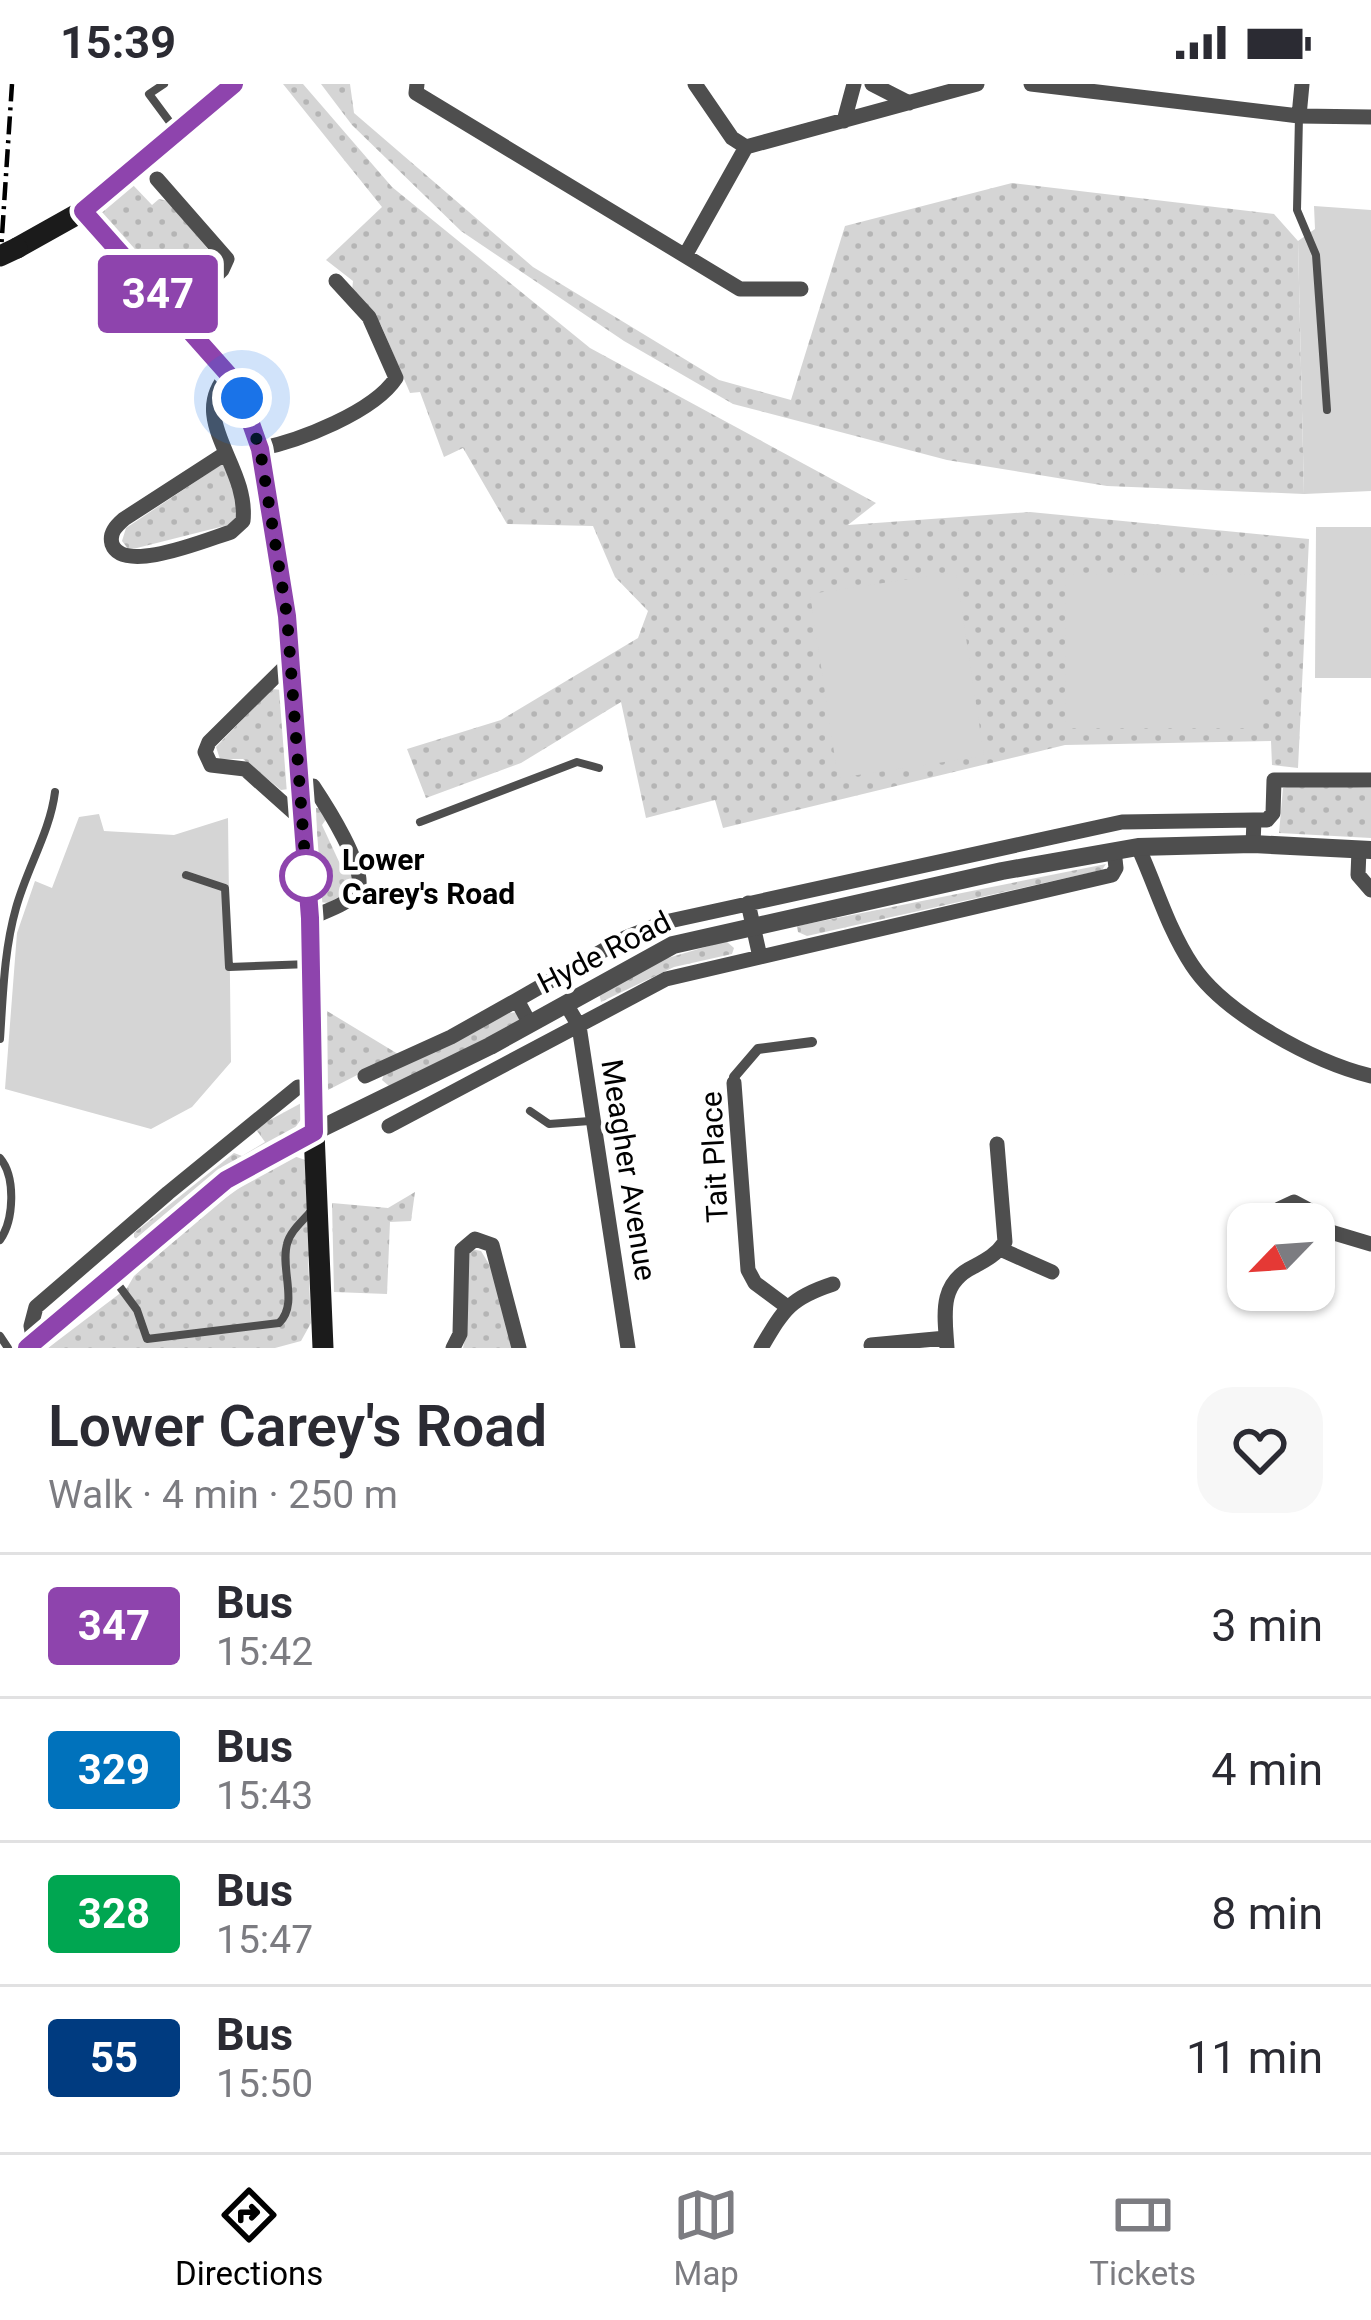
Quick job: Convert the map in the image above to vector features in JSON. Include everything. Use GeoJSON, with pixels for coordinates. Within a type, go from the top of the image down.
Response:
{"type":"FeatureCollection","features":[{"type":"Feature","properties":{"kind":"main road"},"geometry":{"type":"LineString","coordinates":[[9,252],[83,211],[234,84]]}},
{"type":"Feature","properties":{"kind":"main road"},"geometry":{"type":"LineString","coordinates":[[314,1132],[323,1348]]}},
{"type":"Feature","properties":{"kind":"main road","name":"Hyde Road"},"geometry":{"type":"LineString","coordinates":[[30,1345],[226,1180],[314,1132]]}},
{"type":"Feature","properties":{"kind":"street"},"geometry":{"type":"LineString","coordinates":[[417,84],[416,93],[740,289],[801,290]]}},
{"type":"Feature","properties":{"kind":"street"},"geometry":{"type":"LineString","coordinates":[[695,84],[732,138],[746,148]]}},
{"type":"Feature","properties":{"kind":"street"},"geometry":{"type":"LineString","coordinates":[[844,121],[854,84]]}},
{"type":"Feature","properties":{"kind":"street"},"geometry":{"type":"LineString","coordinates":[[872,84],[909,103]]}},
{"type":"Feature","properties":{"kind":"street"},"geometry":{"type":"LineString","coordinates":[[686,254],[746,148],[977,84]]}},
{"type":"Feature","properties":{"kind":"street"},"geometry":{"type":"LineString","coordinates":[[1031,84],[1299,116],[1371,117]]}},
{"type":"Feature","properties":{"kind":"street"},"geometry":{"type":"LineString","coordinates":[[1299,116],[1302,84]]}},
{"type":"Feature","properties":{"kind":"street"},"geometry":{"type":"LineString","coordinates":[[157,179],[227,259],[222,270],[176,315]]}},
{"type":"Feature","properties":{"kind":"street"},"geometry":{"type":"LineString","coordinates":[[83,211],[228,374],[260,449],[291,661],[310,918],[314,1132]]}},
{"type":"Feature","properties":{"kind":"street"},"geometry":{"type":"LineString","coordinates":[[260,449],[293,442],[386,394],[396,378],[369,317],[336,281]]}},
{"type":"Feature","properties":{"kind":"street"},"geometry":{"type":"LineString","coordinates":[[226,453],[124,519],[113,529],[111,542],[116,550],[137,559],[231,532],[243,521],[240,479],[212,416],[213,397],[228,374]]}},
{"type":"Feature","properties":{"kind":"street"},"geometry":{"type":"LineString","coordinates":[[291,661],[209,742],[206,752],[211,765],[245,769],[259,778],[301,819]]}},
{"type":"Feature","properties":{"kind":"street"},"geometry":{"type":"LineString","coordinates":[[365,1076],[451,1037],[664,922],[1122,822],[1272,817],[1274,780],[1371,780]]}},
{"type":"Feature","properties":{"kind":"street"},"geometry":{"type":"LineString","coordinates":[[300,786],[313,786],[360,880],[357,892],[347,900],[310,918]]}},
{"type":"Feature","properties":{"kind":"street"},"geometry":{"type":"LineString","coordinates":[[1253,844],[1254,820]]}},
{"type":"Feature","properties":{"kind":"street","name":"Hyde Road"},"geometry":{"type":"LineString","coordinates":[[314,1132],[530,1024],[673,945],[1002,871],[1138,847],[1253,844],[1365,850]]}},
{"type":"Feature","properties":{"kind":"street"},"geometry":{"type":"LineString","coordinates":[[1138,847],[1180,945],[1210,988],[1250,1018],[1318,1057],[1371,1076]]}},
{"type":"Feature","properties":{"kind":"street"},"geometry":{"type":"LineString","coordinates":[[1365,850],[1358,874],[1371,890]]}},
{"type":"Feature","properties":{"kind":"street"},"geometry":{"type":"LineString","coordinates":[[389,1126],[666,979],[1112,875],[1117,868],[1115,859]]}},
{"type":"Feature","properties":{"kind":"street"},"geometry":{"type":"LineString","coordinates":[[748,903],[760,957]]}},
{"type":"Feature","properties":{"kind":"street"},"geometry":{"type":"LineString","coordinates":[[572,969],[585,993]]}},
{"type":"Feature","properties":{"kind":"street"},"geometry":{"type":"LineString","coordinates":[[517,1000],[530,1024]]}},
{"type":"Feature","properties":{"kind":"street","name":"Meagher Avenue"},"geometry":{"type":"LineString","coordinates":[[566,1004],[579,1026],[628,1348]]}},
{"type":"Feature","properties":{"kind":"street","name":"Tait Place"},"geometry":{"type":"LineString","coordinates":[[786,1306],[755,1283],[748,1270],[734,1077],[758,1049],[812,1042]]}},
{"type":"Feature","properties":{"kind":"street"},"geometry":{"type":"LineString","coordinates":[[30,1345],[37,1307],[298,1088]]}},
{"type":"Feature","properties":{"kind":"street"},"geometry":{"type":"LineString","coordinates":[[872,1345],[947,1343],[945,1302],[952,1282],[1000,1249],[1006,1234],[998,1144]]}},
{"type":"Feature","properties":{"kind":"street"},"geometry":{"type":"LineString","coordinates":[[1335,1233],[1371,1244]]}},
{"type":"Feature","properties":{"kind":"street"},"geometry":{"type":"LineString","coordinates":[[118,1238],[135,1258]]}},
{"type":"Feature","properties":{"kind":"street"},"geometry":{"type":"LineString","coordinates":[[453,1348],[460,1334],[461,1250],[476,1239],[492,1244],[519,1348]]}},
{"type":"Feature","properties":{"kind":"street"},"geometry":{"type":"LineString","coordinates":[[1000,1249],[1052,1272]]}},
{"type":"Feature","properties":{"kind":"street"},"geometry":{"type":"LineString","coordinates":[[761,1348],[786,1306],[833,1284]]}},
{"type":"Feature","properties":{"kind":"lane"},"geometry":{"type":"LineString","coordinates":[[164,84],[148,89],[176,131]]}},
{"type":"Feature","properties":{"kind":"lane"},"geometry":{"type":"LineString","coordinates":[[1299,116],[1298,210],[1318,269],[1327,410]]}},
{"type":"Feature","properties":{"kind":"lane"},"geometry":{"type":"LineString","coordinates":[[420,822],[577,762],[599,768]]}},
{"type":"Feature","properties":{"kind":"lane"},"geometry":{"type":"LineString","coordinates":[[0,1039],[10,930],[55,792]]}},
{"type":"Feature","properties":{"kind":"lane"},"geometry":{"type":"LineString","coordinates":[[186,875],[225,888],[229,967],[312,964]]}},
{"type":"Feature","properties":{"kind":"lane"},"geometry":{"type":"LineString","coordinates":[[530,1111],[549,1124],[594,1120]]}},
{"type":"Feature","properties":{"kind":"lane"},"geometry":{"type":"LineString","coordinates":[[0,1158],[11,1175],[8,1228],[0,1240]]}},
{"type":"Feature","properties":{"kind":"lane"},"geometry":{"type":"LineString","coordinates":[[112,1277],[137,1310],[147,1339],[279,1323],[288,1310],[286,1245],[316,1206]]}},
{"type":"Feature","properties":{"kind":"lane"},"geometry":{"type":"LineString","coordinates":[[0,1336],[8,1348]]}},
{"type":"Feature","properties":{"kind":"shaded area"},"geometry":{"type":"Polygon","coordinates":[[[283,84],[303,84],[392,187],[590,348],[876,503],[848,525],[1030,512],[1309,539],[1298,768],[1272,765],[1271,741],[1065,745],[723,828],[715,800],[646,818],[621,702],[521,763],[426,798],[407,749],[501,720],[638,638],[648,611],[615,577],[593,526],[507,524],[463,448],[444,457],[420,392],[410,393],[381,325],[352,291],[353,281],[326,260],[382,207],[283,84]]]}},
{"type":"Feature","properties":{"kind":"shaded area"},"geometry":{"type":"Polygon","coordinates":[[[321,84],[350,84],[354,113],[533,267],[719,380],[791,400],[845,226],[1012,183],[1274,214],[1298,241],[1304,494],[1107,486],[947,460],[733,404],[624,341],[461,231],[352,125],[321,84]]]}},
{"type":"Feature","properties":{"kind":"shaded area"},"geometry":{"type":"Polygon","coordinates":[[[132,184],[152,205],[159,199],[168,201],[216,259],[215,266],[182,298],[174,297],[105,223],[100,210],[132,184]]]}},
{"type":"Feature","properties":{"kind":"shaded area"},"geometry":{"type":"Polygon","coordinates":[[[1314,206],[1371,210],[1371,491],[1304,494],[1298,241],[1315,229],[1314,206]]]}},
{"type":"Feature","properties":{"kind":"shaded area"},"geometry":{"type":"Polygon","coordinates":[[[222,464],[240,514],[228,525],[129,550],[122,541],[126,528],[222,464]]]}},
{"type":"Feature","properties":{"kind":"shaded area"},"geometry":{"type":"Polygon","coordinates":[[[1316,527],[1371,527],[1371,678],[1315,678],[1316,527]]]}},
{"type":"Feature","properties":{"kind":"shaded area"},"geometry":{"type":"Polygon","coordinates":[[[956,572],[984,756],[838,778],[810,594],[956,572]]]}},
{"type":"Feature","properties":{"kind":"shaded area"},"geometry":{"type":"Polygon","coordinates":[[[1263,574],[1263,728],[1066,728],[1065,575],[1263,574]]]}},
{"type":"Feature","properties":{"kind":"shaded area"},"geometry":{"type":"Polygon","coordinates":[[[272,689],[282,690],[289,789],[281,790],[243,759],[220,759],[216,747],[272,689]]]}},
{"type":"Feature","properties":{"kind":"shaded area"},"geometry":{"type":"Polygon","coordinates":[[[1299,784],[1371,788],[1371,838],[1279,833],[1283,788],[1299,784]]]}},
{"type":"Feature","properties":{"kind":"shaded area"},"geometry":{"type":"Polygon","coordinates":[[[316,808],[326,809],[329,815],[322,825],[341,866],[349,857],[355,888],[328,903],[319,902],[316,808]]]}},
{"type":"Feature","properties":{"kind":"shaded area"},"geometry":{"type":"Polygon","coordinates":[[[99,814],[104,831],[174,835],[228,818],[231,1062],[192,1107],[151,1129],[5,1089],[17,933],[35,881],[52,888],[79,817],[99,814]]]}},
{"type":"Feature","properties":{"kind":"shaded area"},"geometry":{"type":"Polygon","coordinates":[[[1106,864],[1102,870],[807,936],[798,932],[797,926],[1106,864]]]}},
{"type":"Feature","properties":{"kind":"shaded area"},"geometry":{"type":"Polygon","coordinates":[[[726,941],[734,948],[732,954],[674,967],[601,1002],[599,993],[661,960],[726,941]]]}},
{"type":"Feature","properties":{"kind":"shaded area"},"geometry":{"type":"Polygon","coordinates":[[[327,1011],[398,1054],[328,1090],[327,1011]]]}},
{"type":"Feature","properties":{"kind":"shaded area"},"geometry":{"type":"Polygon","coordinates":[[[518,1012],[522,1018],[516,1025],[389,1086],[382,1080],[384,1074],[518,1012]]]}},
{"type":"Feature","properties":{"kind":"shaded area"},"geometry":{"type":"Polygon","coordinates":[[[305,1101],[302,1118],[292,1132],[222,1176],[139,1241],[134,1237],[234,1153],[242,1156],[265,1142],[255,1128],[305,1101]]]}},
{"type":"Feature","properties":{"kind":"shaded area"},"geometry":{"type":"Polygon","coordinates":[[[294,1156],[305,1160],[312,1249],[308,1258],[311,1323],[301,1341],[275,1348],[48,1348],[127,1288],[134,1276],[210,1210],[250,1180],[294,1156]]]}},
{"type":"Feature","properties":{"kind":"shaded area"},"geometry":{"type":"Polygon","coordinates":[[[415,1192],[411,1221],[390,1222],[387,1294],[334,1292],[332,1203],[388,1208],[415,1192]]]}},
{"type":"Feature","properties":{"kind":"shaded area"},"geometry":{"type":"Polygon","coordinates":[[[471,1249],[481,1251],[492,1269],[513,1348],[463,1348],[467,1331],[465,1256],[471,1249]]]}},
{"type":"Feature","properties":{"kind":"railway"},"geometry":{"type":"LineString","coordinates":[[0,266],[12,84]]}},
{"type":"Feature","properties":{"kind":"bus line","name":"347"},"geometry":{"type":"LineString","coordinates":[[27,1348],[226,1180],[314,1132],[310,918],[291,661],[260,449],[228,374],[83,211],[234,84]]}},
{"type":"Feature","properties":{"kind":"place","name":"Lower Carey's Road"},"geometry":{"type":"Point","coordinates":[306,876]}},
{"type":"Feature","properties":{"kind":"route"},"geometry":{"type":"LineString","coordinates":[[242,398],[260,449],[287,616],[307,885],[306,876]]}}]}
